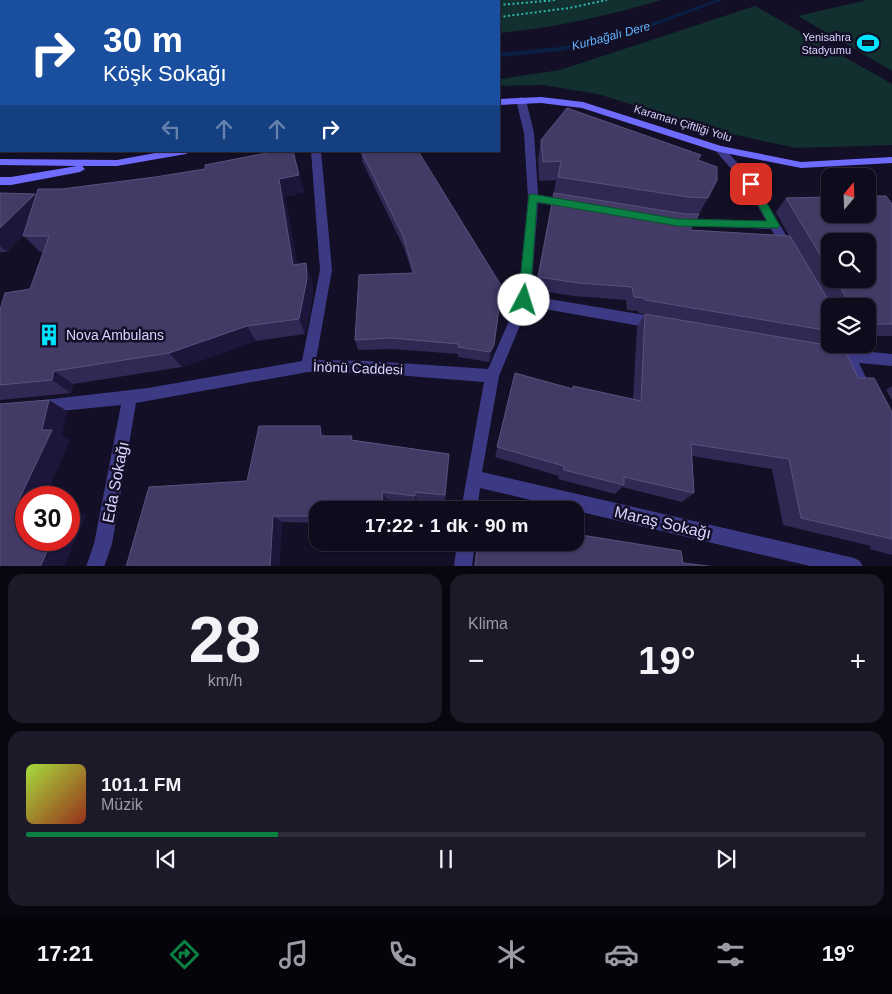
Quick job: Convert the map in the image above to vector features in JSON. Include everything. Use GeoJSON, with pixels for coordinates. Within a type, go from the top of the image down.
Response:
{"type":"FeatureCollection","features":[{"type":"Feature","properties":{"kind":"main road","name":"Karaman Çiftliği Yolu"},"geometry":{"type":"LineString","coordinates":[[500,102],[522,100],[583,105],[719,149],[800,165],[892,160]]}},
{"type":"Feature","properties":{"kind":"main road"},"geometry":{"type":"LineString","coordinates":[[0,181],[11,181],[180,152]]}},
{"type":"Feature","properties":{"kind":"main road"},"geometry":{"type":"LineString","coordinates":[[0,162],[117,163]]}},
{"type":"Feature","properties":{"kind":"street"},"geometry":{"type":"LineString","coordinates":[[470,501],[492,376],[524,300],[532,198],[529,133],[522,100]]}},
{"type":"Feature","properties":{"kind":"street"},"geometry":{"type":"LineString","coordinates":[[719,149],[751,184],[793,258]]}},
{"type":"Feature","properties":{"kind":"street"},"geometry":{"type":"LineString","coordinates":[[308,366],[326,270],[316,152]]}},
{"type":"Feature","properties":{"kind":"street"},"geometry":{"type":"LineString","coordinates":[[532,198],[581,206]]}},
{"type":"Feature","properties":{"kind":"street"},"geometry":{"type":"LineString","coordinates":[[668,221],[774,225]]}},
{"type":"Feature","properties":{"kind":"street"},"geometry":{"type":"LineString","coordinates":[[524,300],[672,326]]}},
{"type":"Feature","properties":{"kind":"street"},"geometry":{"type":"LineString","coordinates":[[847,353],[875,409]]}},
{"type":"Feature","properties":{"kind":"street"},"geometry":{"type":"LineString","coordinates":[[859,353],[892,360]]}},
{"type":"Feature","properties":{"kind":"street","name":"İnönü Caddesi"},"geometry":{"type":"LineString","coordinates":[[28,407],[130,397],[308,366],[370,367],[492,376]]}},
{"type":"Feature","properties":{"kind":"street","name":"Eda Sokağı"},"geometry":{"type":"LineString","coordinates":[[95,566],[103,544],[130,397]]}},
{"type":"Feature","properties":{"kind":"street","name":"Maraş Sokağı"},"geometry":{"type":"LineString","coordinates":[[473,478],[854,566]]}},
{"type":"Feature","properties":{"kind":"street"},"geometry":{"type":"LineString","coordinates":[[463,566],[465,551]]}},
{"type":"Feature","properties":{"kind":"path"},"geometry":{"type":"LineString","coordinates":[[536,2],[542,0]]}},
{"type":"Feature","properties":{"kind":"path"},"geometry":{"type":"LineString","coordinates":[[500,5],[556,0]]}},
{"type":"Feature","properties":{"kind":"path"},"geometry":{"type":"LineString","coordinates":[[500,17],[569,8],[607,0]]}},
{"type":"Feature","properties":{"kind":"green space"},"geometry":{"type":"Polygon","coordinates":[[[500,0],[661,0],[580,21],[500,33],[500,0]]]}},
{"type":"Feature","properties":{"kind":"green space","name":"Yenisahra Stadyumu"},"geometry":{"type":"Polygon","coordinates":[[[867,0],[892,0],[892,71],[798,16],[867,0]]]}},
{"type":"Feature","properties":{"kind":"green space"},"geometry":{"type":"Polygon","coordinates":[[[755,6],[892,84],[892,145],[796,148],[713,130],[598,94],[543,85],[500,86],[500,79],[560,70],[755,6]]]}},
{"type":"Feature","properties":{"kind":"building"},"geometry":{"type":"Polygon","coordinates":[[[567,108],[701,155],[698,160],[717,167],[717,180],[708,198],[688,197],[558,177],[561,161],[543,162],[541,140],[567,108]]]}},
{"type":"Feature","properties":{"kind":"building"},"geometry":{"type":"Polygon","coordinates":[[[272,152],[293,152],[299,175],[279,179],[293,265],[306,263],[307,279],[299,319],[247,326],[169,353],[54,371],[52,380],[0,385],[0,310],[5,293],[30,289],[49,236],[23,236],[38,189],[62,189],[155,177],[205,169],[205,165],[272,152]]]}},
{"type":"Feature","properties":{"kind":"building"},"geometry":{"type":"Polygon","coordinates":[[[361,152],[419,152],[502,287],[494,345],[490,352],[458,347],[459,344],[391,338],[355,340],[359,275],[414,273],[403,236],[361,152]]]}},
{"type":"Feature","properties":{"kind":"building"},"geometry":{"type":"Polygon","coordinates":[[[0,193],[35,194],[0,228],[0,193]]]}},
{"type":"Feature","properties":{"kind":"building"},"geometry":{"type":"Polygon","coordinates":[[[554,193],[685,214],[699,214],[690,230],[790,236],[827,298],[821,298],[821,329],[645,300],[645,298],[634,297],[632,287],[579,283],[538,277],[554,193]]]}},
{"type":"Feature","properties":{"kind":"building"},"geometry":{"type":"Polygon","coordinates":[[[876,196],[886,196],[892,204],[892,324],[876,324],[876,298],[846,298],[840,288],[876,288],[876,233],[821,233],[821,256],[786,198],[821,197],[821,223],[876,223],[876,196]]]}},
{"type":"Feature","properties":{"kind":"building"},"geometry":{"type":"Polygon","coordinates":[[[645,314],[821,344],[821,353],[846,353],[858,378],[874,378],[892,412],[892,539],[801,518],[789,459],[691,444],[694,493],[624,477],[624,485],[564,470],[564,466],[497,447],[515,373],[573,389],[573,386],[641,401],[645,314]]]}},
{"type":"Feature","properties":{"kind":"building"},"geometry":{"type":"Polygon","coordinates":[[[49,400],[42,430],[52,430],[25,486],[15,486],[15,551],[47,551],[40,566],[0,566],[0,404],[49,400]]]}},
{"type":"Feature","properties":{"kind":"building"},"geometry":{"type":"Polygon","coordinates":[[[259,426],[320,426],[321,436],[352,436],[351,440],[449,454],[445,495],[415,492],[415,496],[383,492],[382,501],[309,501],[309,516],[273,516],[270,566],[126,566],[149,487],[247,481],[259,426]]]}},
{"type":"Feature","properties":{"kind":"building"},"geometry":{"type":"Polygon","coordinates":[[[584,535],[681,551],[683,563],[708,566],[475,566],[477,551],[584,551],[584,535]]]}},
{"type":"Feature","properties":{"kind":"waterway","name":"Kurbağalı Dere"},"geometry":{"type":"LineString","coordinates":[[500,55],[560,49],[635,31],[720,0]]}},
{"type":"Feature","properties":{"kind":"place","name":"Yenisahra Stadyumu"},"geometry":{"type":"Point","coordinates":[868,43]}},
{"type":"Feature","properties":{"kind":"place","name":"Nova Ambulans"},"geometry":{"type":"Point","coordinates":[49,335]}},
{"type":"Feature","properties":{"kind":"route"},"geometry":{"type":"LineString","coordinates":[[524,300],[532,198],[678,222],[774,225],[751,184]]}}]}
